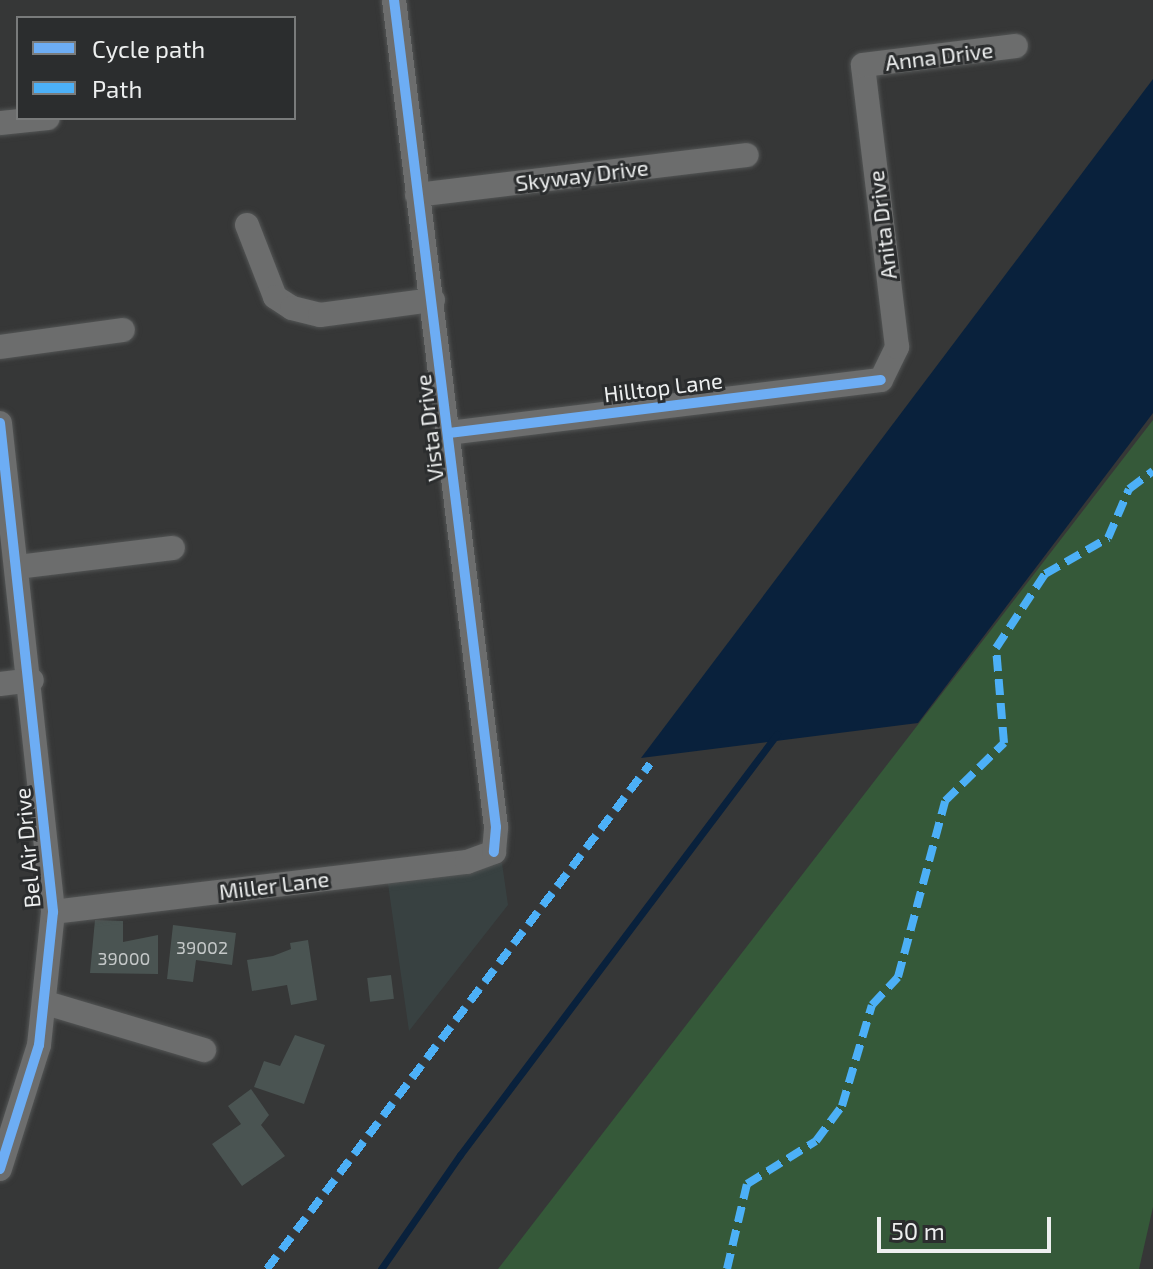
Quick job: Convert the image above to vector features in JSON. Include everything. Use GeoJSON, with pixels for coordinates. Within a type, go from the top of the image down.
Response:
{"type":"FeatureCollection","features":[{"type":"Feature","properties":{"kind":"street","name":"Vista Drive"},"geometry":{"type":"LineString","coordinates":[[394,0],[496,827],[494,852]]}},
{"type":"Feature","properties":{"kind":"street","name":"Anna Drive"},"geometry":{"type":"LineString","coordinates":[[863,65],[1016,46]]}},
{"type":"Feature","properties":{"kind":"street","name":"Anita Drive"},"geometry":{"type":"LineString","coordinates":[[863,65],[897,347],[881,380]]}},
{"type":"Feature","properties":{"kind":"street"},"geometry":{"type":"LineString","coordinates":[[0,123],[29,120]]}},
{"type":"Feature","properties":{"kind":"street","name":"Skyway Drive"},"geometry":{"type":"LineString","coordinates":[[417,195],[747,155]]}},
{"type":"Feature","properties":{"kind":"street"},"geometry":{"type":"LineString","coordinates":[[247,225],[275,297],[292,308],[320,315],[433,300]]}},
{"type":"Feature","properties":{"kind":"street"},"geometry":{"type":"LineString","coordinates":[[0,347],[123,330]]}},
{"type":"Feature","properties":{"kind":"street","name":"Hilltop Lane"},"geometry":{"type":"LineString","coordinates":[[449,433],[881,380]]}},
{"type":"Feature","properties":{"kind":"street","name":"Bel Air Drive"},"geometry":{"type":"LineString","coordinates":[[0,423],[32,680],[53,912],[46,1003],[29,1089],[0,1169]]}},
{"type":"Feature","properties":{"kind":"street"},"geometry":{"type":"LineString","coordinates":[[18,567],[173,548]]}},
{"type":"Feature","properties":{"kind":"street"},"geometry":{"type":"LineString","coordinates":[[0,684],[32,680]]}},
{"type":"Feature","properties":{"kind":"street","name":"Miller Lane"},"geometry":{"type":"LineString","coordinates":[[53,912],[467,862],[494,852]]}},
{"type":"Feature","properties":{"kind":"street"},"geometry":{"type":"LineString","coordinates":[[46,1003],[204,1050]]}},
{"type":"Feature","properties":{"kind":"shaded area"},"geometry":{"type":"Polygon","coordinates":[[[502,863],[508,905],[409,1031],[387,877],[502,863]]]}},
{"type":"Feature","properties":{"kind":"green space"},"geometry":{"type":"Polygon","coordinates":[[[1153,420],[1153,1207],[1139,1269],[498,1269],[1153,420]]]}},
{"type":"Feature","properties":{"kind":"water"},"geometry":{"type":"Polygon","coordinates":[[[1153,79],[1153,413],[918,723],[641,758],[1153,79]]]}},
{"type":"Feature","properties":{"kind":"building"},"geometry":{"type":"Polygon","coordinates":[[[95,920],[123,921],[123,942],[158,935],[158,974],[90,973],[95,920]]]}},
{"type":"Feature","properties":{"kind":"building"},"geometry":{"type":"Polygon","coordinates":[[[173,925],[236,933],[232,965],[196,960],[193,982],[167,979],[173,925]]]}},
{"type":"Feature","properties":{"kind":"building"},"geometry":{"type":"Polygon","coordinates":[[[308,940],[317,1000],[291,1005],[287,985],[252,991],[247,960],[273,956],[291,949],[290,943],[308,940]]]}},
{"type":"Feature","properties":{"kind":"building"},"geometry":{"type":"Polygon","coordinates":[[[391,975],[394,999],[370,1002],[367,978],[391,975]]]}},
{"type":"Feature","properties":{"kind":"building"},"geometry":{"type":"Polygon","coordinates":[[[295,1035],[325,1045],[304,1104],[254,1087],[264,1061],[280,1066],[295,1035]]]}},
{"type":"Feature","properties":{"kind":"building"},"geometry":{"type":"Polygon","coordinates":[[[251,1089],[269,1115],[261,1125],[285,1156],[242,1186],[212,1144],[241,1124],[228,1106],[251,1089]]]}},
{"type":"Feature","properties":{"kind":"waterway"},"geometry":{"type":"LineString","coordinates":[[381,1269],[460,1155],[777,734]]}},
{"type":"Feature","properties":{"kind":"marked path"},"geometry":{"type":"LineString","coordinates":[[727,1269],[747,1184],[816,1141],[842,1106],[872,1005],[898,977],[945,801],[1004,743],[996,648],[1045,574],[1108,538],[1129,489],[1153,471]]}},
{"type":"Feature","properties":{"kind":"marked path"},"geometry":{"type":"LineString","coordinates":[[267,1269],[650,764]]}},
{"type":"Feature","properties":{"kind":"cycle path"},"geometry":{"type":"LineString","coordinates":[[394,0],[496,827],[494,852]]}},
{"type":"Feature","properties":{"kind":"cycle path"},"geometry":{"type":"LineString","coordinates":[[449,433],[881,380]]}},
{"type":"Feature","properties":{"kind":"cycle path"},"geometry":{"type":"LineString","coordinates":[[0,423],[53,912],[39,1045],[0,1169]]}}]}
